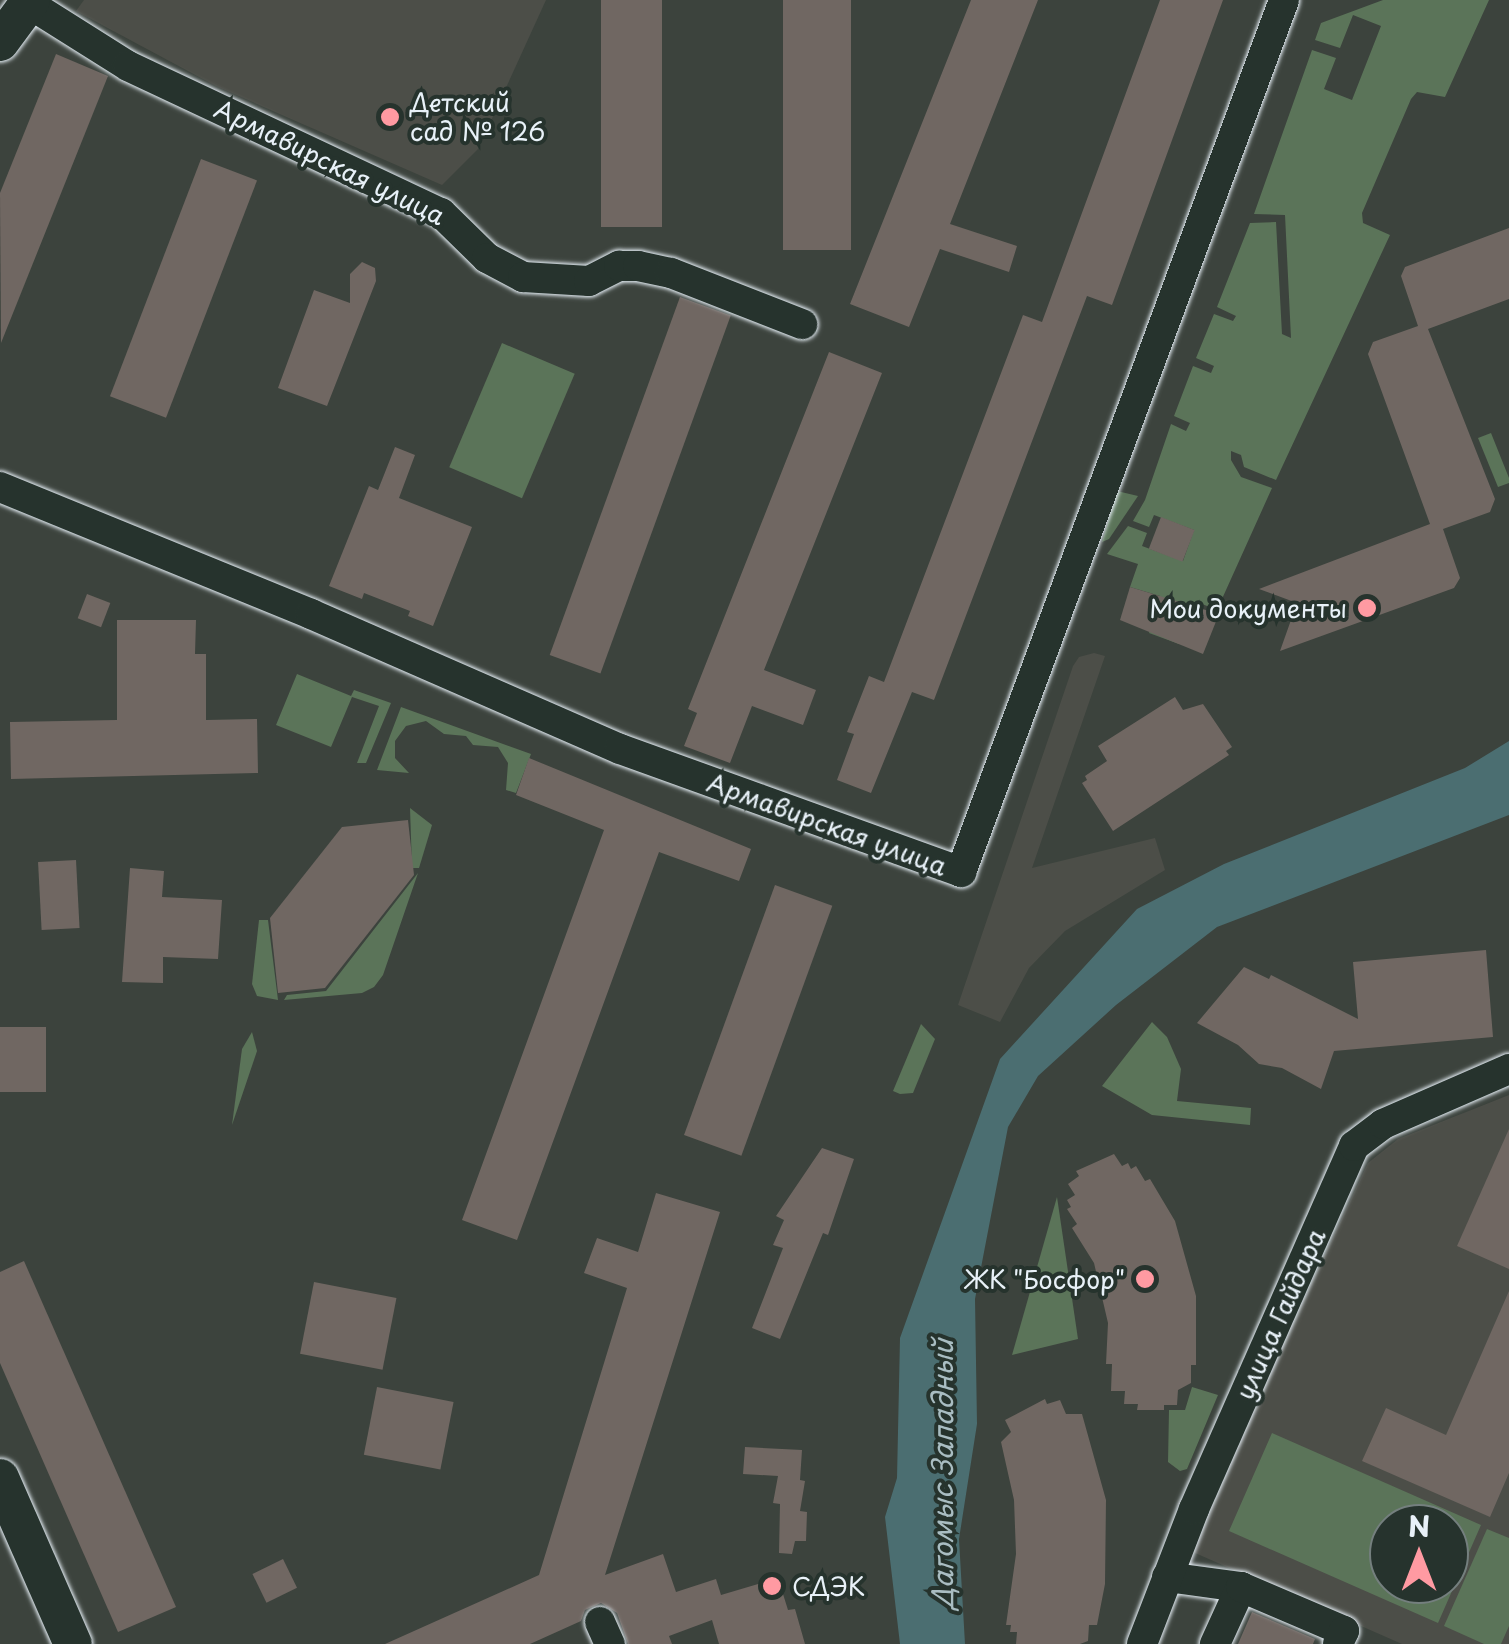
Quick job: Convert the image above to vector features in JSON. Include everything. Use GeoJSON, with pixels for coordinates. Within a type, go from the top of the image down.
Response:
{"type":"FeatureCollection","features":[{"type":"Feature","properties":{"kind":"main road"},"geometry":{"type":"LineString","coordinates":[[0,42],[30,2]]}},
{"type":"Feature","properties":{"kind":"main road"},"geometry":{"type":"LineString","coordinates":[[0,1478],[73,1644]]}},
{"type":"Feature","properties":{"kind":"street","name":"Армавирская улица"},"geometry":{"type":"LineString","coordinates":[[0,487],[311,614],[620,749],[961,872],[1284,0]]}},
{"type":"Feature","properties":{"kind":"street","name":"Армавирская улица"},"geometry":{"type":"LineString","coordinates":[[30,2],[128,66],[440,212],[487,258],[523,277],[589,282],[620,266],[638,266],[671,273],[802,324]]}},
{"type":"Feature","properties":{"kind":"street","name":"улица Гайдара"},"geometry":{"type":"LineString","coordinates":[[1142,1644],[1167,1577],[1354,1146],[1383,1124],[1509,1069]]}},
{"type":"Feature","properties":{"kind":"street"},"geometry":{"type":"LineString","coordinates":[[1167,1577],[1241,1587],[1344,1631],[1338,1644]]}},
{"type":"Feature","properties":{"kind":"street"},"geometry":{"type":"LineString","coordinates":[[1215,1644],[1241,1587]]}},
{"type":"Feature","properties":{"kind":"shaded area","name":"Детский сад № 126"},"geometry":{"type":"Polygon","coordinates":[[[84,0],[546,0],[478,149],[442,185],[216,86],[76,11],[84,0]]]}},
{"type":"Feature","properties":{"kind":"shaded area"},"geometry":{"type":"Polygon","coordinates":[[[1094,653],[1105,656],[1032,868],[1155,838],[1165,870],[1065,931],[1029,968],[1000,1022],[958,1005],[1073,666],[1079,657],[1094,653]]]}},
{"type":"Feature","properties":{"kind":"shaded area"},"geometry":{"type":"Polygon","coordinates":[[[1509,1095],[1509,1644],[1402,1644],[1186,1549],[1368,1163],[1398,1139],[1509,1095]]]}},
{"type":"Feature","properties":{"kind":"green space"},"geometry":{"type":"Polygon","coordinates":[[[1383,0],[1489,0],[1445,97],[1417,92],[1411,99],[1362,213],[1363,223],[1390,235],[1276,480],[1244,467],[1241,455],[1231,451],[1231,460],[1241,477],[1272,488],[1217,610],[1197,602],[1179,644],[1149,633],[1160,596],[1130,587],[1138,564],[1107,554],[1128,526],[1147,533],[1142,546],[1183,561],[1194,530],[1154,515],[1149,527],[1133,521],[1145,500],[1171,424],[1186,431],[1190,423],[1174,416],[1193,366],[1211,373],[1214,366],[1196,358],[1214,314],[1233,321],[1236,316],[1217,307],[1250,223],[1276,222],[1282,334],[1291,338],[1285,215],[1254,214],[1312,50],[1336,58],[1324,89],[1352,100],[1381,26],[1353,15],[1340,48],[1315,40],[1321,23],[1383,0]]]}},
{"type":"Feature","properties":{"kind":"green space"},"geometry":{"type":"Polygon","coordinates":[[[502,343],[575,374],[522,498],[449,467],[502,343]]]}},
{"type":"Feature","properties":{"kind":"green space"},"geometry":{"type":"Polygon","coordinates":[[[1491,433],[1509,478],[1509,483],[1498,487],[1478,438],[1491,433]]]}},
{"type":"Feature","properties":{"kind":"green space"},"geometry":{"type":"Polygon","coordinates":[[[1117,491],[1138,496],[1109,539],[1102,542],[1117,491]]]}},
{"type":"Feature","properties":{"kind":"green space"},"geometry":{"type":"Polygon","coordinates":[[[297,674],[351,696],[354,690],[391,703],[366,763],[357,763],[379,706],[352,697],[331,747],[276,725],[297,674]]]}},
{"type":"Feature","properties":{"kind":"green space"},"geometry":{"type":"Polygon","coordinates":[[[401,707],[531,754],[516,793],[506,790],[508,763],[498,747],[473,745],[466,736],[444,734],[426,721],[406,726],[395,741],[395,758],[409,773],[377,770],[401,707]]]}},
{"type":"Feature","properties":{"kind":"green space"},"geometry":{"type":"Polygon","coordinates":[[[410,808],[432,825],[419,868],[412,868],[410,808]]]}},
{"type":"Feature","properties":{"kind":"green space"},"geometry":{"type":"Polygon","coordinates":[[[418,873],[383,975],[374,987],[362,993],[284,1000],[287,995],[326,991],[418,873]]]}},
{"type":"Feature","properties":{"kind":"green space"},"geometry":{"type":"Polygon","coordinates":[[[259,920],[268,920],[278,1000],[257,996],[252,984],[259,920]]]}},
{"type":"Feature","properties":{"kind":"green space"},"geometry":{"type":"Polygon","coordinates":[[[1152,1022],[1167,1037],[1181,1069],[1177,1101],[1251,1108],[1250,1125],[1152,1115],[1102,1086],[1152,1022]]]}},
{"type":"Feature","properties":{"kind":"green space"},"geometry":{"type":"Polygon","coordinates":[[[921,1024],[935,1039],[913,1093],[900,1094],[893,1091],[921,1024]]]}},
{"type":"Feature","properties":{"kind":"green space"},"geometry":{"type":"Polygon","coordinates":[[[252,1032],[257,1051],[232,1125],[242,1049],[252,1032]]]}},
{"type":"Feature","properties":{"kind":"green space"},"geometry":{"type":"Polygon","coordinates":[[[1057,1197],[1078,1339],[1012,1355],[1057,1197]]]}},
{"type":"Feature","properties":{"kind":"green space"},"geometry":{"type":"Polygon","coordinates":[[[1192,1387],[1218,1395],[1187,1469],[1180,1471],[1168,1462],[1169,1410],[1185,1410],[1192,1387]]]}},
{"type":"Feature","properties":{"kind":"green space"},"geometry":{"type":"Polygon","coordinates":[[[1272,1433],[1433,1504],[1369,1504],[1369,1593],[1229,1531],[1272,1433]]]}},
{"type":"Feature","properties":{"kind":"green space"},"geometry":{"type":"Polygon","coordinates":[[[1469,1520],[1481,1525],[1469,1552],[1469,1520]]]}},
{"type":"Feature","properties":{"kind":"green space"},"geometry":{"type":"Polygon","coordinates":[[[1487,1529],[1509,1538],[1509,1626],[1501,1644],[1484,1644],[1444,1626],[1454,1604],[1469,1604],[1469,1570],[1487,1529]]]}},
{"type":"Feature","properties":{"kind":"green space"},"geometry":{"type":"Polygon","coordinates":[[[1395,1604],[1446,1604],[1438,1623],[1395,1604]]]}},
{"type":"Feature","properties":{"kind":"water","name":"Дагомыс Западный"},"geometry":{"type":"Polygon","coordinates":[[[1509,741],[1509,815],[1217,927],[1116,1005],[1038,1076],[1008,1127],[975,1299],[977,1424],[959,1539],[965,1644],[900,1644],[885,1517],[897,1478],[900,1338],[1000,1059],[1137,909],[1224,864],[1465,768],[1509,741]]]}},
{"type":"Feature","properties":{"kind":"building"},"geometry":{"type":"Polygon","coordinates":[[[601,0],[662,0],[662,227],[601,227],[601,0]]]}},
{"type":"Feature","properties":{"kind":"building"},"geometry":{"type":"Polygon","coordinates":[[[783,0],[851,0],[851,250],[783,250],[783,0]]]}},
{"type":"Feature","properties":{"kind":"building"},"geometry":{"type":"Polygon","coordinates":[[[971,0],[1038,0],[950,224],[1017,246],[1009,272],[940,249],[909,327],[850,304],[971,0]]]}},
{"type":"Feature","properties":{"kind":"building"},"geometry":{"type":"Polygon","coordinates":[[[1160,0],[1223,0],[1112,305],[1087,296],[934,700],[912,692],[871,793],[837,780],[854,734],[847,732],[869,676],[884,682],[1023,315],[1042,322],[1160,0]]]}},
{"type":"Feature","properties":{"kind":"building"},"geometry":{"type":"Polygon","coordinates":[[[56,54],[108,76],[1,343],[0,193],[56,54]]]}},
{"type":"Feature","properties":{"kind":"building"},"geometry":{"type":"Polygon","coordinates":[[[201,159],[257,181],[166,418],[110,396],[201,159]]]}},
{"type":"Feature","properties":{"kind":"building"},"geometry":{"type":"Polygon","coordinates":[[[1509,228],[1509,299],[1428,329],[1495,499],[1490,512],[1443,529],[1460,578],[1454,588],[1280,651],[1297,603],[1259,589],[1430,524],[1368,354],[1373,342],[1418,326],[1401,276],[1405,267],[1509,228]]]}},
{"type":"Feature","properties":{"kind":"building"},"geometry":{"type":"Polygon","coordinates":[[[362,262],[375,268],[376,281],[327,406],[278,388],[314,290],[350,303],[350,274],[362,262]]]}},
{"type":"Feature","properties":{"kind":"building"},"geometry":{"type":"Polygon","coordinates":[[[680,297],[731,315],[600,673],[550,655],[680,297]]]}},
{"type":"Feature","properties":{"kind":"building"},"geometry":{"type":"Polygon","coordinates":[[[829,352],[882,373],[764,670],[816,690],[803,725],[752,706],[730,763],[684,746],[697,713],[688,709],[829,352]]]}},
{"type":"Feature","properties":{"kind":"building"},"geometry":{"type":"Polygon","coordinates":[[[395,447],[415,455],[399,498],[472,527],[433,626],[408,616],[410,611],[364,593],[362,599],[329,586],[369,486],[378,490],[395,447]]]}},
{"type":"Feature","properties":{"kind":"building"},"geometry":{"type":"Polygon","coordinates":[[[1161,517],[1195,530],[1182,562],[1149,549],[1161,517]]]}},
{"type":"Feature","properties":{"kind":"building"},"geometry":{"type":"Polygon","coordinates":[[[1130,587],[1219,614],[1203,654],[1120,620],[1130,587]]]}},
{"type":"Feature","properties":{"kind":"building"},"geometry":{"type":"Polygon","coordinates":[[[87,594],[110,603],[101,627],[78,618],[87,594]]]}},
{"type":"Feature","properties":{"kind":"building"},"geometry":{"type":"Polygon","coordinates":[[[117,620],[196,620],[195,654],[206,654],[206,720],[257,719],[258,773],[11,779],[10,722],[117,720],[117,620]]]}},
{"type":"Feature","properties":{"kind":"building"},"geometry":{"type":"Polygon","coordinates":[[[1175,697],[1183,710],[1203,704],[1232,747],[1226,751],[1229,755],[1113,831],[1082,783],[1087,780],[1085,776],[1107,761],[1098,746],[1175,697]]]}},
{"type":"Feature","properties":{"kind":"building"},"geometry":{"type":"Polygon","coordinates":[[[529,758],[751,849],[739,881],[659,852],[517,1240],[462,1220],[604,830],[516,795],[529,758]]]}},
{"type":"Feature","properties":{"kind":"building"},"geometry":{"type":"Polygon","coordinates":[[[408,820],[414,875],[325,988],[278,993],[270,918],[342,827],[408,820]]]}},
{"type":"Feature","properties":{"kind":"building"},"geometry":{"type":"Polygon","coordinates":[[[76,860],[80,928],[42,930],[38,862],[76,860]]]}},
{"type":"Feature","properties":{"kind":"building"},"geometry":{"type":"Polygon","coordinates":[[[130,868],[164,871],[162,897],[222,900],[218,959],[163,957],[163,983],[122,982],[130,868]]]}},
{"type":"Feature","properties":{"kind":"building"},"geometry":{"type":"Polygon","coordinates":[[[775,885],[832,906],[741,1156],[684,1135],[775,885]]]}},
{"type":"Feature","properties":{"kind":"building"},"geometry":{"type":"Polygon","coordinates":[[[1486,950],[1493,1037],[1334,1051],[1321,1089],[1282,1068],[1259,1064],[1238,1045],[1197,1023],[1244,967],[1269,979],[1271,975],[1358,1019],[1353,962],[1486,950]]]}},
{"type":"Feature","properties":{"kind":"building"},"geometry":{"type":"Polygon","coordinates":[[[0,1027],[46,1027],[46,1092],[0,1092],[0,1027]]]}},
{"type":"Feature","properties":{"kind":"building"},"geometry":{"type":"Polygon","coordinates":[[[1509,1129],[1509,1269],[1457,1246],[1509,1129]]]}},
{"type":"Feature","properties":{"kind":"building"},"geometry":{"type":"Polygon","coordinates":[[[822,1148],[854,1159],[828,1235],[823,1233],[780,1339],[752,1328],[783,1248],[773,1245],[784,1220],[776,1216],[822,1148]]]}},
{"type":"Feature","properties":{"kind":"building","name":"ЖК \"Босфор\""},"geometry":{"type":"Polygon","coordinates":[[[1114,1154],[1122,1166],[1136,1166],[1145,1181],[1150,1179],[1175,1221],[1196,1296],[1196,1365],[1191,1365],[1191,1383],[1178,1390],[1177,1405],[1164,1405],[1164,1410],[1137,1410],[1138,1404],[1124,1404],[1125,1391],[1111,1391],[1112,1364],[1106,1364],[1108,1323],[1094,1263],[1072,1228],[1077,1224],[1067,1209],[1071,1207],[1067,1200],[1075,1195],[1068,1184],[1079,1176],[1076,1171],[1114,1154]]]}},
{"type":"Feature","properties":{"kind":"building"},"geometry":{"type":"Polygon","coordinates":[[[656,1193],[720,1212],[605,1575],[663,1554],[676,1592],[716,1579],[721,1595],[778,1578],[788,1610],[795,1609],[805,1644],[719,1644],[712,1620],[669,1636],[672,1644],[628,1644],[617,1613],[601,1603],[585,1610],[581,1621],[530,1644],[385,1644],[539,1575],[627,1288],[584,1273],[597,1238],[638,1252],[656,1193]]]}},
{"type":"Feature","properties":{"kind":"building"},"geometry":{"type":"Polygon","coordinates":[[[24,1261],[176,1607],[118,1632],[0,1363],[0,1272],[24,1261]]]}},
{"type":"Feature","properties":{"kind":"building"},"geometry":{"type":"Polygon","coordinates":[[[314,1282],[396,1298],[383,1370],[300,1354],[314,1282]]]}},
{"type":"Feature","properties":{"kind":"building"},"geometry":{"type":"Polygon","coordinates":[[[1509,1291],[1509,1473],[1490,1517],[1469,1508],[1469,1504],[1460,1504],[1362,1461],[1386,1408],[1446,1435],[1509,1291]]]}},
{"type":"Feature","properties":{"kind":"building"},"geometry":{"type":"Polygon","coordinates":[[[377,1387],[454,1402],[440,1470],[364,1455],[377,1387]]]}},
{"type":"Feature","properties":{"kind":"building"},"geometry":{"type":"Polygon","coordinates":[[[1045,1399],[1047,1404],[1060,1400],[1066,1414],[1082,1414],[1106,1500],[1105,1584],[1097,1625],[1089,1625],[1088,1641],[1080,1644],[1016,1644],[1017,1632],[1010,1632],[1011,1625],[1006,1625],[1016,1554],[1014,1500],[1001,1442],[1011,1432],[1005,1420],[1045,1399]]]}},
{"type":"Feature","properties":{"kind":"building"},"geometry":{"type":"Polygon","coordinates":[[[745,1447],[802,1450],[800,1480],[805,1481],[800,1511],[807,1512],[806,1541],[795,1541],[792,1554],[779,1553],[780,1504],[773,1503],[778,1476],[743,1474],[745,1447]]]}},
{"type":"Feature","properties":{"kind":"building"},"geometry":{"type":"Polygon","coordinates":[[[283,1559],[297,1588],[266,1603],[252,1574],[283,1559]]]}},
{"type":"Feature","properties":{"kind":"building"},"geometry":{"type":"Polygon","coordinates":[[[1252,1612],[1315,1639],[1313,1644],[1238,1644],[1252,1612]]]}},
{"type":"Feature","properties":{"kind":"place","name":"Детский сад № 126"},"geometry":{"type":"Point","coordinates":[390,117]}},
{"type":"Feature","properties":{"kind":"place","name":"Мои документы"},"geometry":{"type":"Point","coordinates":[1367,608]}},
{"type":"Feature","properties":{"kind":"place","name":"ЖК \"Босфор\""},"geometry":{"type":"Point","coordinates":[1145,1279]}},
{"type":"Feature","properties":{"kind":"place","name":"СДЭК"},"geometry":{"type":"Point","coordinates":[772,1586]}}]}
